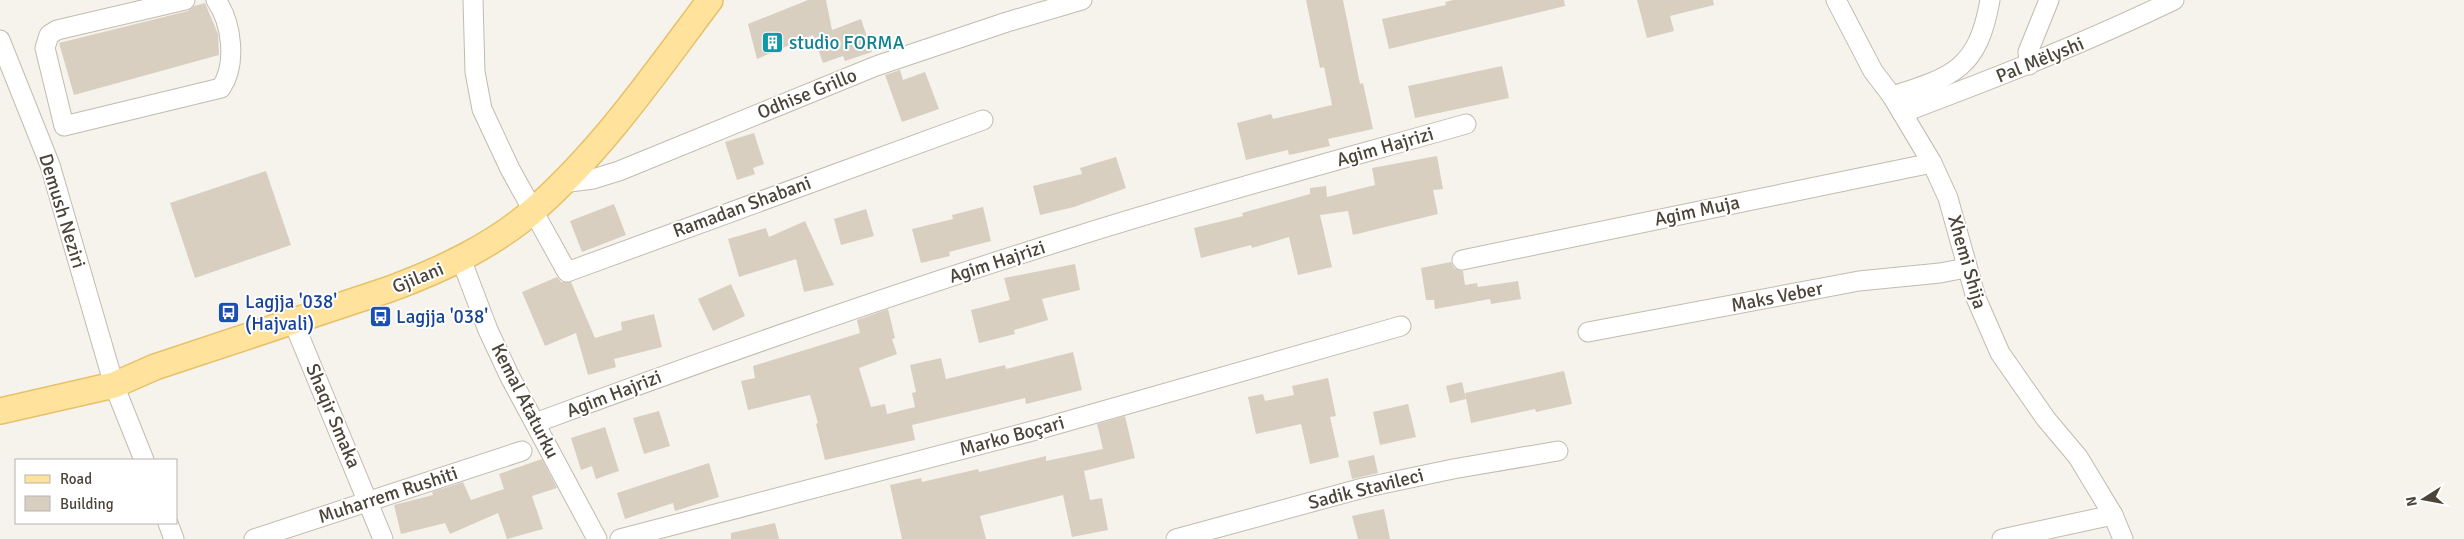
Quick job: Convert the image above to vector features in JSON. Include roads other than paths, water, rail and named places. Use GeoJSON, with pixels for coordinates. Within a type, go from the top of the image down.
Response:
{"type":"FeatureCollection","features":[{"type":"Feature","properties":{"kind":"main road","name":"Gjilani"},"geometry":{"type":"LineString","coordinates":[[0,412],[114,385],[155,367],[427,276],[461,259],[534,210],[562,183],[613,126],[710,0]]}},
{"type":"Feature","properties":{"kind":"street"},"geometry":{"type":"LineString","coordinates":[[185,0],[69,27],[49,35],[45,48],[64,126],[221,88],[230,71],[230,49],[224,16],[216,0]]}},
{"type":"Feature","properties":{"kind":"street"},"geometry":{"type":"LineString","coordinates":[[473,0],[475,72],[482,109],[503,155],[534,210]]}},
{"type":"Feature","properties":{"kind":"street","name":"Odhise Grillo"},"geometry":{"type":"LineString","coordinates":[[562,183],[592,179],[619,171],[876,66],[998,24],[1082,0]]}},
{"type":"Feature","properties":{"kind":"street","name":"Xhemi Shija"},"geometry":{"type":"LineString","coordinates":[[1836,0],[1873,71],[1892,96],[1932,164],[1948,198],[1966,268],[1985,324],[2000,353],[2046,419],[2078,457],[2113,515],[2124,539]]}},
{"type":"Feature","properties":{"kind":"street"},"geometry":{"type":"LineString","coordinates":[[1892,96],[1937,82],[1960,68],[1977,47],[1987,20],[1990,0]]}},
{"type":"Feature","properties":{"kind":"street"},"geometry":{"type":"LineString","coordinates":[[2029,65],[2028,52],[2049,0]]}},
{"type":"Feature","properties":{"kind":"street","name":"Pal Mëlyshi"},"geometry":{"type":"LineString","coordinates":[[1902,113],[2029,65],[2101,35],[2174,0]]}},
{"type":"Feature","properties":{"kind":"street","name":"Demush Neziri"},"geometry":{"type":"LineString","coordinates":[[0,40],[50,164],[114,385]]}},
{"type":"Feature","properties":{"kind":"street","name":"Ramadan Shabani"},"geometry":{"type":"LineString","coordinates":[[534,210],[567,272],[984,120]]}},
{"type":"Feature","properties":{"kind":"street","name":"Agim Hajrizi"},"geometry":{"type":"LineString","coordinates":[[535,423],[714,356],[1073,237],[1198,199],[1466,124]]}},
{"type":"Feature","properties":{"kind":"street","name":"Agim Muja"},"geometry":{"type":"LineString","coordinates":[[1462,260],[1932,164]]}},
{"type":"Feature","properties":{"kind":"street","name":"Kemal Ataturku"},"geometry":{"type":"LineString","coordinates":[[461,259],[488,330],[597,539]]}},
{"type":"Feature","properties":{"kind":"street","name":"Maks Veber"},"geometry":{"type":"LineString","coordinates":[[1588,332],[1859,281],[1940,273],[1966,268]]}},
{"type":"Feature","properties":{"kind":"street","name":"Shaqir Smaka"},"geometry":{"type":"LineString","coordinates":[[293,321],[384,539]]}},
{"type":"Feature","properties":{"kind":"street","name":"Marko Boçari"},"geometry":{"type":"LineString","coordinates":[[620,539],[1040,429],[1401,326]]}},
{"type":"Feature","properties":{"kind":"street"},"geometry":{"type":"LineString","coordinates":[[114,385],[144,459]]}},
{"type":"Feature","properties":{"kind":"street","name":"Muharrem Rushiti"},"geometry":{"type":"LineString","coordinates":[[254,539],[522,451]]}},
{"type":"Feature","properties":{"kind":"street","name":"Sadik Stavileci"},"geometry":{"type":"LineString","coordinates":[[1176,539],[1363,488],[1453,469],[1558,451]]}},
{"type":"Feature","properties":{"kind":"street"},"geometry":{"type":"LineString","coordinates":[[2002,539],[2113,515]]}},
{"type":"Feature","properties":{"kind":"street"},"geometry":{"type":"LineString","coordinates":[[168,524],[174,539]]}},
{"type":"Feature","properties":{"kind":"place","name":"studio FORMA"},"geometry":{"type":"Point","coordinates":[773,43]}},
{"type":"Feature","properties":{"kind":"place","name":"Lagjja '038' (Hajvali)"},"geometry":{"type":"Point","coordinates":[229,313]}},
{"type":"Feature","properties":{"kind":"place","name":"Lagjja '038'"},"geometry":{"type":"Point","coordinates":[380,317]}}]}
